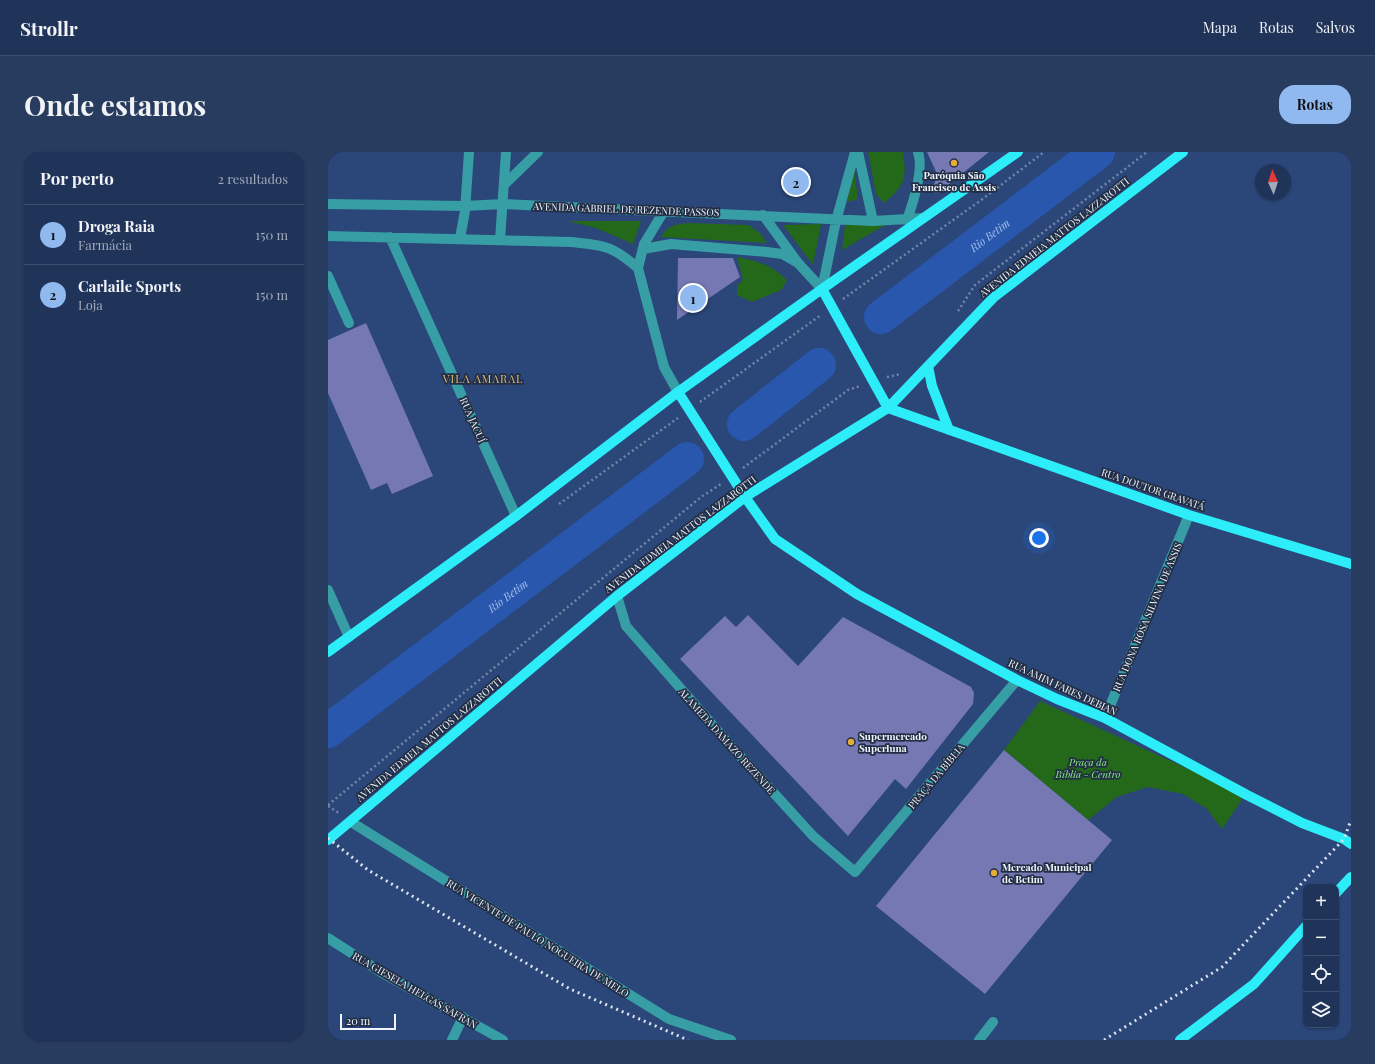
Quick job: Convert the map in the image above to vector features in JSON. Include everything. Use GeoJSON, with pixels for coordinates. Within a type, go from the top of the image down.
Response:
{"type":"FeatureCollection","features":[{"type":"Feature","properties":{"kind":"main road"},"geometry":{"type":"LineString","coordinates":[[328,652],[516,516],[678,392],[1018,152]]}},
{"type":"Feature","properties":{"kind":"main road","name":"AVENIDA EDMEIA MATTOS LAZZAROTTI"},"geometry":{"type":"LineString","coordinates":[[328,840],[617,596],[745,497],[888,408],[994,297],[1183,152]]}},
{"type":"Feature","properties":{"kind":"main road"},"geometry":{"type":"LineString","coordinates":[[822,289],[888,408]]}},
{"type":"Feature","properties":{"kind":"main road"},"geometry":{"type":"LineString","coordinates":[[928,366],[932,386],[949,430]]}},
{"type":"Feature","properties":{"kind":"main road","name":"RUA AMIM FARES DEBIAN"},"geometry":{"type":"LineString","coordinates":[[678,392],[745,497],[775,539],[800,556],[857,594],[1017,680],[1057,699],[1105,718],[1247,795],[1302,823],[1344,839],[1351,844]]}},
{"type":"Feature","properties":{"kind":"main road","name":"RUA DOUTOR GRAVATÁ"},"geometry":{"type":"LineString","coordinates":[[888,408],[1189,515],[1351,564]]}},
{"type":"Feature","properties":{"kind":"main road"},"geometry":{"type":"LineString","coordinates":[[1339,890],[1351,877]]}},
{"type":"Feature","properties":{"kind":"main road"},"geometry":{"type":"LineString","coordinates":[[1180,1040],[1254,984],[1303,929]]}},
{"type":"Feature","properties":{"kind":"street"},"geometry":{"type":"LineString","coordinates":[[460,238],[465,206],[469,152]]}},
{"type":"Feature","properties":{"kind":"street"},"geometry":{"type":"LineString","coordinates":[[500,240],[506,152]]}},
{"type":"Feature","properties":{"kind":"street"},"geometry":{"type":"LineString","coordinates":[[505,184],[538,152]]}},
{"type":"Feature","properties":{"kind":"street"},"geometry":{"type":"LineString","coordinates":[[822,289],[836,219],[855,152]]}},
{"type":"Feature","properties":{"kind":"street"},"geometry":{"type":"LineString","coordinates":[[858,152],[873,221]]}},
{"type":"Feature","properties":{"kind":"street"},"geometry":{"type":"LineString","coordinates":[[907,220],[914,199],[918,175],[918,152]]}},
{"type":"Feature","properties":{"kind":"street","name":"AVENIDA GABRIEL DE REZENDE PASSOS"},"geometry":{"type":"LineString","coordinates":[[328,204],[465,206],[503,204],[873,221],[923,218]]}},
{"type":"Feature","properties":{"kind":"street"},"geometry":{"type":"LineString","coordinates":[[664,211],[650,233],[638,268],[664,367],[678,392]]}},
{"type":"Feature","properties":{"kind":"street"},"geometry":{"type":"LineString","coordinates":[[763,215],[798,263],[822,289]]}},
{"type":"Feature","properties":{"kind":"street"},"geometry":{"type":"LineString","coordinates":[[328,236],[460,238],[571,242],[608,247],[620,253],[638,268]]}},
{"type":"Feature","properties":{"kind":"street","name":"RUA JACUÍ"},"geometry":{"type":"LineString","coordinates":[[390,237],[516,516]]}},
{"type":"Feature","properties":{"kind":"street"},"geometry":{"type":"LineString","coordinates":[[643,250],[671,244],[782,254],[798,263]]}},
{"type":"Feature","properties":{"kind":"street"},"geometry":{"type":"LineString","coordinates":[[328,276],[349,323]]}},
{"type":"Feature","properties":{"kind":"street","name":"RUA DONA ROSA SILVINA DE ASSIS"},"geometry":{"type":"LineString","coordinates":[[1105,718],[1189,515]]}},
{"type":"Feature","properties":{"kind":"street"},"geometry":{"type":"LineString","coordinates":[[328,590],[349,637]]}},
{"type":"Feature","properties":{"kind":"street","name":"ALAMEDA DAMAZO REZENDE"},"geometry":{"type":"LineString","coordinates":[[617,596],[626,626],[731,746],[813,836],[855,872]]}},
{"type":"Feature","properties":{"kind":"street","name":"PRAÇA DA BÍBLIA"},"geometry":{"type":"LineString","coordinates":[[855,872],[1017,680]]}},
{"type":"Feature","properties":{"kind":"street","name":"RUA VICENTE DE PAULO NOGUEIRA DE MELO"},"geometry":{"type":"LineString","coordinates":[[351,822],[669,1019],[731,1040]]}},
{"type":"Feature","properties":{"kind":"street","name":"RUA GIESELA HELGAS SAFRAN"},"geometry":{"type":"LineString","coordinates":[[328,938],[384,974],[503,1040]]}},
{"type":"Feature","properties":{"kind":"street"},"geometry":{"type":"LineString","coordinates":[[452,1040],[463,1017]]}},
{"type":"Feature","properties":{"kind":"street"},"geometry":{"type":"LineString","coordinates":[[978,1040],[992,1022]]}},
{"type":"Feature","properties":{"kind":"green space"},"geometry":{"type":"Polygon","coordinates":[[[868,152],[903,152],[905,169],[903,181],[896,192],[884,203],[876,194],[868,152]]]}},
{"type":"Feature","properties":{"kind":"green space"},"geometry":{"type":"Polygon","coordinates":[[[854,168],[858,199],[847,202],[854,168]]]}},
{"type":"Feature","properties":{"kind":"green space"},"geometry":{"type":"Polygon","coordinates":[[[568,221],[641,221],[633,244],[596,228],[568,221]]]}},
{"type":"Feature","properties":{"kind":"green space"},"geometry":{"type":"Polygon","coordinates":[[[688,223],[749,225],[761,234],[767,243],[661,237],[669,228],[688,223]]]}},
{"type":"Feature","properties":{"kind":"green space"},"geometry":{"type":"Polygon","coordinates":[[[821,224],[813,265],[783,225],[821,224]]]}},
{"type":"Feature","properties":{"kind":"green space"},"geometry":{"type":"Polygon","coordinates":[[[845,225],[885,225],[842,250],[845,225]]]}},
{"type":"Feature","properties":{"kind":"green space"},"geometry":{"type":"Polygon","coordinates":[[[737,257],[764,264],[787,280],[781,290],[752,302],[737,295],[737,285],[743,280],[737,257]]]}},
{"type":"Feature","properties":{"kind":"green space","name":"Praça da Bíblia - Centro"},"geometry":{"type":"Polygon","coordinates":[[[1040,701],[1245,795],[1222,829],[1207,809],[1183,794],[1148,787],[1117,797],[1088,820],[1004,750],[1040,701]]]}},
{"type":"Feature","properties":{"kind":"building","name":"Paróquia São Francisco de Assis"},"geometry":{"type":"Polygon","coordinates":[[[927,152],[989,152],[938,193],[932,192],[937,174],[927,152]]]}},
{"type":"Feature","properties":{"kind":"building"},"geometry":{"type":"Polygon","coordinates":[[[678,258],[733,258],[740,277],[677,320],[678,258]]]}},
{"type":"Feature","properties":{"kind":"building"},"geometry":{"type":"Polygon","coordinates":[[[366,323],[433,476],[392,494],[387,483],[371,490],[328,393],[328,340],[366,323]]]}},
{"type":"Feature","properties":{"kind":"building","name":"Supermercado Superluna"},"geometry":{"type":"Polygon","coordinates":[[[748,615],[798,666],[843,617],[971,687],[974,693],[973,704],[906,789],[895,779],[848,836],[680,659],[725,616],[736,627],[748,615]]]}},
{"type":"Feature","properties":{"kind":"building","name":"Mercado Municipal de Betim"},"geometry":{"type":"Polygon","coordinates":[[[1004,750],[1112,840],[985,994],[876,906],[1004,750]]]}},
{"type":"Feature","properties":{"kind":"waterway","name":"Rio Betim"},"geometry":{"type":"LineString","coordinates":[[881,317],[1098,152]]}},
{"type":"Feature","properties":{"kind":"waterway","name":"Rio Betim"},"geometry":{"type":"LineString","coordinates":[[744,424],[819,365]]}},
{"type":"Feature","properties":{"kind":"waterway","name":"Rio Betim"},"geometry":{"type":"LineString","coordinates":[[328,731],[687,459]]}},
{"type":"Feature","properties":{"kind":"railway"},"geometry":{"type":"LineString","coordinates":[[1104,1040],[1222,967],[1344,839],[1351,820]]}},
{"type":"Feature","properties":{"kind":"railway"},"geometry":{"type":"LineString","coordinates":[[328,838],[368,870],[570,989],[688,1040]]}},
{"type":"Feature","properties":{"kind":"place","name":"Paróquia São Francisco de Assis"},"geometry":{"type":"Point","coordinates":[954,163]}},
{"type":"Feature","properties":{"kind":"place","name":"Carlaile Sports"},"geometry":{"type":"Point","coordinates":[796,182]}},
{"type":"Feature","properties":{"kind":"place","name":"Droga Raia"},"geometry":{"type":"Point","coordinates":[693,298]}},
{"type":"Feature","properties":{"kind":"place","name":"Supermercado Superluna"},"geometry":{"type":"Point","coordinates":[851,742]}},
{"type":"Feature","properties":{"kind":"place","name":"Mercado Municipal de Betim"},"geometry":{"type":"Point","coordinates":[994,873]}},
{"type":"Feature","properties":{"kind":"district","name":"VILA AMARAL"},"geometry":{"type":"Point","coordinates":[483,378]}}]}
